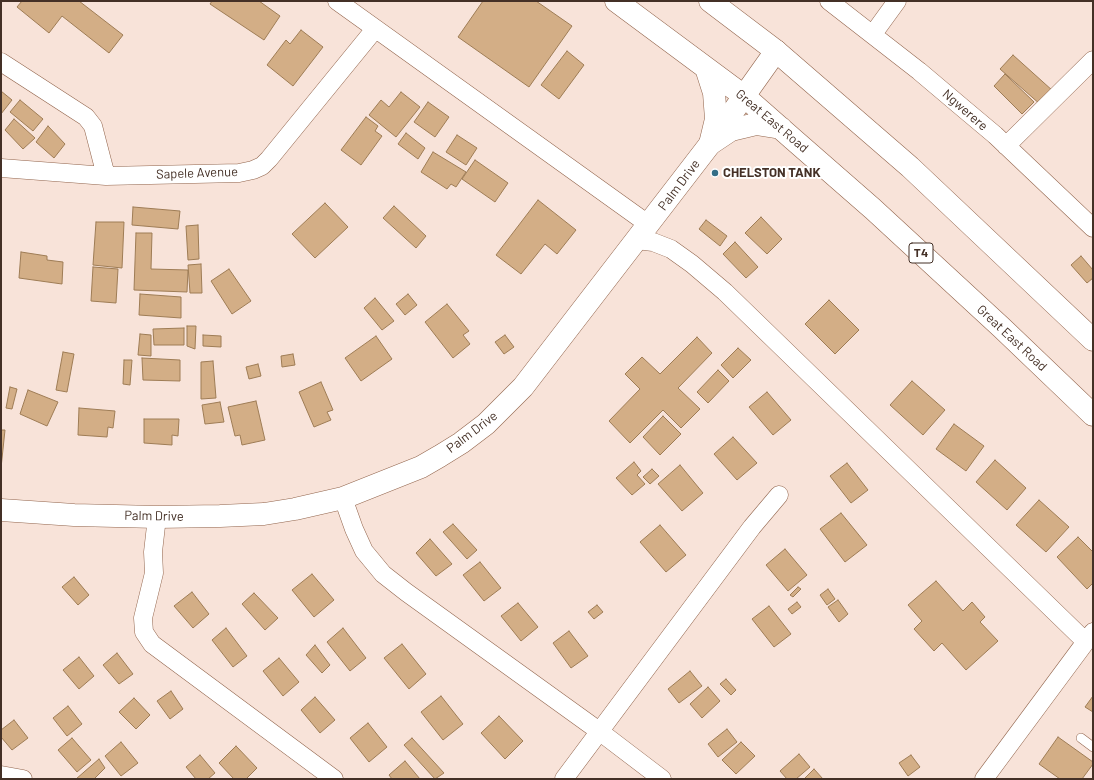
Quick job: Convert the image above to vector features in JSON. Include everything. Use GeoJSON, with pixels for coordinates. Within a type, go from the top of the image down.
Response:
{"type":"FeatureCollection","features":[{"type":"Feature","properties":{"kind":"main road","name":"Great East Road"},"geometry":{"type":"LineString","coordinates":[[616,1],[744,96],[781,128],[879,214],[1093,415]]}},
{"type":"Feature","properties":{"kind":"main road"},"geometry":{"type":"LineString","coordinates":[[710,1],[776,51],[910,167],[1093,340]]}},
{"type":"Feature","properties":{"kind":"main road","name":"Palm Drive"},"geometry":{"type":"LineString","coordinates":[[1,510],[157,517],[264,514],[295,509],[343,498],[421,467],[461,443],[486,424],[523,387],[710,144],[776,51]]}},
{"type":"Feature","properties":{"kind":"main road"},"geometry":{"type":"LineString","coordinates":[[706,68],[714,93],[716,119],[710,144]]}},
{"type":"Feature","properties":{"kind":"main road"},"geometry":{"type":"LineString","coordinates":[[710,144],[731,130],[756,124],[781,128]]}},
{"type":"Feature","properties":{"kind":"street"},"geometry":{"type":"LineString","coordinates":[[338,1],[643,232],[654,242],[672,249],[692,264],[725,292],[1089,636],[984,779]]}},
{"type":"Feature","properties":{"kind":"street","name":"Ngwerere"},"geometry":{"type":"LineString","coordinates":[[829,1],[919,71],[1006,146],[1093,228]]}},
{"type":"Feature","properties":{"kind":"street"},"geometry":{"type":"LineString","coordinates":[[873,34],[897,1]]}},
{"type":"Feature","properties":{"kind":"street","name":"Sapele Avenue"},"geometry":{"type":"LineString","coordinates":[[1,168],[106,176],[239,173],[253,170],[262,166],[270,159],[375,29]]}},
{"type":"Feature","properties":{"kind":"street"},"geometry":{"type":"LineString","coordinates":[[1006,146],[1093,60]]}},
{"type":"Feature","properties":{"kind":"street"},"geometry":{"type":"LineString","coordinates":[[1,62],[86,117],[93,126],[106,176]]}},
{"type":"Feature","properties":{"kind":"street"},"geometry":{"type":"LineString","coordinates":[[564,779],[752,527],[779,495]]}},
{"type":"Feature","properties":{"kind":"street"},"geometry":{"type":"LineString","coordinates":[[343,498],[364,551],[384,574],[413,597],[599,731],[662,779]]}},
{"type":"Feature","properties":{"kind":"street"},"geometry":{"type":"LineString","coordinates":[[157,517],[153,552],[154,573],[143,618],[144,632],[152,644],[334,779]]}},
{"type":"Feature","properties":{"kind":"street"},"geometry":{"type":"LineString","coordinates":[[1,775],[23,779]]}},
{"type":"Feature","properties":{"kind":"lane"},"geometry":{"type":"LineString","coordinates":[[1081,738],[1093,747]]}},
{"type":"Feature","properties":{"kind":"building"},"geometry":{"type":"Polygon","coordinates":[[[22,1],[79,1],[123,35],[109,53],[62,16],[49,33],[17,7],[22,1]]]}},
{"type":"Feature","properties":{"kind":"building"},"geometry":{"type":"Polygon","coordinates":[[[212,1],[259,1],[280,16],[264,40],[210,4],[212,1]]]}},
{"type":"Feature","properties":{"kind":"building"},"geometry":{"type":"Polygon","coordinates":[[[483,1],[536,1],[572,26],[529,87],[458,37],[483,1]]]}},
{"type":"Feature","properties":{"kind":"building"},"geometry":{"type":"Polygon","coordinates":[[[301,30],[323,47],[293,86],[267,65],[286,40],[290,44],[301,30]]]}},
{"type":"Feature","properties":{"kind":"building"},"geometry":{"type":"Polygon","coordinates":[[[567,51],[584,65],[559,99],[541,85],[567,51]]]}},
{"type":"Feature","properties":{"kind":"building"},"geometry":{"type":"Polygon","coordinates":[[[1013,55],[1053,91],[1041,105],[1000,69],[1013,55]]]}},
{"type":"Feature","properties":{"kind":"building"},"geometry":{"type":"Polygon","coordinates":[[[1005,74],[1034,102],[1022,114],[994,86],[1005,74]]]}},
{"type":"Feature","properties":{"kind":"building"},"geometry":{"type":"Polygon","coordinates":[[[1,91],[12,100],[1,114],[1,91]]]}},
{"type":"Feature","properties":{"kind":"building"},"geometry":{"type":"Polygon","coordinates":[[[401,92],[420,107],[396,137],[369,115],[381,100],[389,107],[401,92]]]}},
{"type":"Feature","properties":{"kind":"building"},"geometry":{"type":"Polygon","coordinates":[[[20,100],[43,119],[33,131],[10,112],[20,100]]]}},
{"type":"Feature","properties":{"kind":"building"},"geometry":{"type":"Polygon","coordinates":[[[428,102],[449,117],[435,137],[414,122],[428,102]]]}},
{"type":"Feature","properties":{"kind":"building"},"geometry":{"type":"Polygon","coordinates":[[[366,117],[378,126],[375,131],[382,136],[361,165],[341,150],[366,117]]]}},
{"type":"Feature","properties":{"kind":"building"},"geometry":{"type":"Polygon","coordinates":[[[14,119],[35,138],[23,149],[5,130],[14,119]]]}},
{"type":"Feature","properties":{"kind":"building"},"geometry":{"type":"Polygon","coordinates":[[[48,126],[65,144],[54,158],[36,142],[48,126]]]}},
{"type":"Feature","properties":{"kind":"building"},"geometry":{"type":"Polygon","coordinates":[[[406,133],[425,148],[418,159],[398,144],[406,133]]]}},
{"type":"Feature","properties":{"kind":"building"},"geometry":{"type":"Polygon","coordinates":[[[457,135],[477,148],[466,165],[446,152],[457,135]]]}},
{"type":"Feature","properties":{"kind":"building"},"geometry":{"type":"Polygon","coordinates":[[[433,152],[466,172],[456,187],[451,184],[447,189],[421,172],[433,152]]]}},
{"type":"Feature","properties":{"kind":"building"},"geometry":{"type":"Polygon","coordinates":[[[475,160],[508,183],[495,202],[462,179],[475,160]]]}},
{"type":"Feature","properties":{"kind":"building"},"geometry":{"type":"Polygon","coordinates":[[[538,200],[576,230],[557,254],[545,244],[521,274],[496,255],[538,200]]]}},
{"type":"Feature","properties":{"kind":"building"},"geometry":{"type":"Polygon","coordinates":[[[325,203],[348,227],[315,258],[292,234],[325,203]]]}},
{"type":"Feature","properties":{"kind":"building"},"geometry":{"type":"Polygon","coordinates":[[[394,206],[426,236],[416,248],[383,218],[394,206]]]}},
{"type":"Feature","properties":{"kind":"building"},"geometry":{"type":"Polygon","coordinates":[[[133,207],[180,211],[178,229],[132,225],[133,207]]]}},
{"type":"Feature","properties":{"kind":"building"},"geometry":{"type":"Polygon","coordinates":[[[761,217],[782,239],[767,254],[745,233],[761,217]]]}},
{"type":"Feature","properties":{"kind":"building"},"geometry":{"type":"Polygon","coordinates":[[[706,220],[727,236],[720,246],[699,229],[706,220]]]}},
{"type":"Feature","properties":{"kind":"building"},"geometry":{"type":"Polygon","coordinates":[[[96,222],[124,222],[122,268],[93,265],[96,222]]]}},
{"type":"Feature","properties":{"kind":"building"},"geometry":{"type":"Polygon","coordinates":[[[198,225],[199,259],[188,260],[186,226],[198,225]]]}},
{"type":"Feature","properties":{"kind":"building"},"geometry":{"type":"Polygon","coordinates":[[[136,233],[152,233],[151,269],[188,270],[187,292],[134,290],[136,233]]]}},
{"type":"Feature","properties":{"kind":"building"},"geometry":{"type":"Polygon","coordinates":[[[735,242],[758,267],[746,278],[723,254],[735,242]]]}},
{"type":"Feature","properties":{"kind":"building"},"geometry":{"type":"Polygon","coordinates":[[[21,252],[47,256],[47,260],[63,262],[62,284],[19,278],[21,252]]]}},
{"type":"Feature","properties":{"kind":"building"},"geometry":{"type":"Polygon","coordinates":[[[1081,256],[1093,270],[1093,278],[1087,283],[1071,265],[1081,256]]]}},
{"type":"Feature","properties":{"kind":"building"},"geometry":{"type":"Polygon","coordinates":[[[201,264],[202,293],[190,293],[188,265],[201,264]]]}},
{"type":"Feature","properties":{"kind":"building"},"geometry":{"type":"Polygon","coordinates":[[[93,267],[118,269],[116,303],[91,301],[93,267]]]}},
{"type":"Feature","properties":{"kind":"building"},"geometry":{"type":"Polygon","coordinates":[[[229,269],[251,301],[232,314],[211,281],[229,269]]]}},
{"type":"Feature","properties":{"kind":"building"},"geometry":{"type":"Polygon","coordinates":[[[140,294],[181,297],[181,318],[139,315],[140,294]]]}},
{"type":"Feature","properties":{"kind":"building"},"geometry":{"type":"Polygon","coordinates":[[[408,294],[417,305],[405,315],[396,304],[408,294]]]}},
{"type":"Feature","properties":{"kind":"building"},"geometry":{"type":"Polygon","coordinates":[[[375,298],[394,321],[382,330],[364,308],[375,298]]]}},
{"type":"Feature","properties":{"kind":"building"},"geometry":{"type":"Polygon","coordinates":[[[829,300],[859,330],[835,354],[805,324],[829,300]]]}},
{"type":"Feature","properties":{"kind":"building"},"geometry":{"type":"Polygon","coordinates":[[[447,304],[469,331],[463,335],[470,344],[453,358],[425,322],[447,304]]]}},
{"type":"Feature","properties":{"kind":"building"},"geometry":{"type":"Polygon","coordinates":[[[187,326],[196,326],[195,349],[187,346],[187,326]]]}},
{"type":"Feature","properties":{"kind":"building"},"geometry":{"type":"Polygon","coordinates":[[[184,328],[184,345],[154,345],[153,329],[184,328]]]}},
{"type":"Feature","properties":{"kind":"building"},"geometry":{"type":"Polygon","coordinates":[[[140,334],[151,335],[151,356],[138,355],[140,334]]]}},
{"type":"Feature","properties":{"kind":"building"},"geometry":{"type":"Polygon","coordinates":[[[203,335],[221,336],[221,347],[203,346],[203,335]]]}},
{"type":"Feature","properties":{"kind":"building"},"geometry":{"type":"Polygon","coordinates":[[[505,335],[514,347],[504,354],[495,342],[505,335]]]}},
{"type":"Feature","properties":{"kind":"building"},"geometry":{"type":"Polygon","coordinates":[[[376,336],[392,359],[361,381],[345,358],[376,336]]]}},
{"type":"Feature","properties":{"kind":"building"},"geometry":{"type":"Polygon","coordinates":[[[697,337],[712,353],[678,388],[700,409],[681,428],[663,410],[630,443],[609,421],[640,389],[625,374],[642,357],[660,374],[697,337]]]}},
{"type":"Feature","properties":{"kind":"building"},"geometry":{"type":"Polygon","coordinates":[[[738,348],[751,360],[733,378],[721,365],[738,348]]]}},
{"type":"Feature","properties":{"kind":"building"},"geometry":{"type":"Polygon","coordinates":[[[63,352],[74,354],[67,392],[56,390],[63,352]]]}},
{"type":"Feature","properties":{"kind":"building"},"geometry":{"type":"Polygon","coordinates":[[[293,354],[295,365],[282,367],[281,356],[293,354]]]}},
{"type":"Feature","properties":{"kind":"building"},"geometry":{"type":"Polygon","coordinates":[[[142,358],[180,360],[180,381],[143,380],[142,358]]]}},
{"type":"Feature","properties":{"kind":"building"},"geometry":{"type":"Polygon","coordinates":[[[124,360],[132,360],[130,385],[123,384],[124,360]]]}},
{"type":"Feature","properties":{"kind":"building"},"geometry":{"type":"Polygon","coordinates":[[[213,361],[216,398],[201,399],[201,362],[213,361]]]}},
{"type":"Feature","properties":{"kind":"building"},"geometry":{"type":"Polygon","coordinates":[[[258,364],[261,376],[249,379],[246,367],[258,364]]]}},
{"type":"Feature","properties":{"kind":"building"},"geometry":{"type":"Polygon","coordinates":[[[718,370],[729,381],[708,403],[697,392],[718,370]]]}},
{"type":"Feature","properties":{"kind":"building"},"geometry":{"type":"Polygon","coordinates":[[[912,381],[945,410],[923,435],[890,405],[912,381]]]}},
{"type":"Feature","properties":{"kind":"building"},"geometry":{"type":"Polygon","coordinates":[[[321,382],[333,410],[327,412],[331,420],[314,427],[299,392],[321,382]]]}},
{"type":"Feature","properties":{"kind":"building"},"geometry":{"type":"Polygon","coordinates":[[[10,387],[17,389],[12,409],[6,408],[10,387]]]}},
{"type":"Feature","properties":{"kind":"building"},"geometry":{"type":"Polygon","coordinates":[[[28,390],[58,402],[47,426],[20,414],[28,390]]]}},
{"type":"Feature","properties":{"kind":"building"},"geometry":{"type":"Polygon","coordinates":[[[767,392],[791,420],[773,435],[749,407],[767,392]]]}},
{"type":"Feature","properties":{"kind":"building"},"geometry":{"type":"Polygon","coordinates":[[[256,401],[265,440],[242,445],[240,435],[235,436],[228,407],[256,401]]]}},
{"type":"Feature","properties":{"kind":"building"},"geometry":{"type":"Polygon","coordinates":[[[220,402],[224,422],[205,424],[202,405],[220,402]]]}},
{"type":"Feature","properties":{"kind":"building"},"geometry":{"type":"Polygon","coordinates":[[[79,408],[115,411],[113,428],[108,427],[107,437],[78,435],[79,408]]]}},
{"type":"Feature","properties":{"kind":"building"},"geometry":{"type":"Polygon","coordinates":[[[663,416],[681,434],[660,455],[643,437],[663,416]]]}},
{"type":"Feature","properties":{"kind":"building"},"geometry":{"type":"Polygon","coordinates":[[[144,419],[179,419],[178,436],[172,435],[172,445],[144,443],[144,419]]]}},
{"type":"Feature","properties":{"kind":"building"},"geometry":{"type":"Polygon","coordinates":[[[954,424],[984,446],[966,471],[936,449],[954,424]]]}},
{"type":"Feature","properties":{"kind":"building"},"geometry":{"type":"Polygon","coordinates":[[[1,430],[5,430],[1,468],[1,430]]]}},
{"type":"Feature","properties":{"kind":"building"},"geometry":{"type":"Polygon","coordinates":[[[733,437],[757,463],[737,480],[714,454],[733,437]]]}},
{"type":"Feature","properties":{"kind":"building"},"geometry":{"type":"Polygon","coordinates":[[[995,460],[1026,488],[1007,510],[976,482],[995,460]]]}},
{"type":"Feature","properties":{"kind":"building"},"geometry":{"type":"Polygon","coordinates":[[[634,462],[641,471],[637,475],[645,484],[632,495],[616,478],[634,462]]]}},
{"type":"Feature","properties":{"kind":"building"},"geometry":{"type":"Polygon","coordinates":[[[847,463],[868,490],[851,503],[830,476],[847,463]]]}},
{"type":"Feature","properties":{"kind":"building"},"geometry":{"type":"Polygon","coordinates":[[[680,465],[703,493],[682,511],[658,484],[680,465]]]}},
{"type":"Feature","properties":{"kind":"building"},"geometry":{"type":"Polygon","coordinates":[[[652,469],[659,476],[650,484],[643,477],[652,469]]]}},
{"type":"Feature","properties":{"kind":"building"},"geometry":{"type":"Polygon","coordinates":[[[1039,500],[1069,527],[1046,552],[1016,525],[1039,500]]]}},
{"type":"Feature","properties":{"kind":"building"},"geometry":{"type":"Polygon","coordinates":[[[841,513],[867,545],[845,562],[820,529],[841,513]]]}},
{"type":"Feature","properties":{"kind":"building"},"geometry":{"type":"Polygon","coordinates":[[[453,524],[477,550],[467,559],[443,532],[453,524]]]}},
{"type":"Feature","properties":{"kind":"building"},"geometry":{"type":"Polygon","coordinates":[[[660,525],[686,555],[666,572],[640,542],[660,525]]]}},
{"type":"Feature","properties":{"kind":"building"},"geometry":{"type":"Polygon","coordinates":[[[1078,537],[1093,552],[1093,583],[1087,589],[1057,557],[1078,537]]]}},
{"type":"Feature","properties":{"kind":"building"},"geometry":{"type":"Polygon","coordinates":[[[430,539],[452,564],[436,576],[416,553],[430,539]]]}},
{"type":"Feature","properties":{"kind":"building"},"geometry":{"type":"Polygon","coordinates":[[[785,549],[807,575],[788,591],[766,565],[785,549]]]}},
{"type":"Feature","properties":{"kind":"building"},"geometry":{"type":"Polygon","coordinates":[[[480,562],[501,588],[484,601],[463,575],[480,562]]]}},
{"type":"Feature","properties":{"kind":"building"},"geometry":{"type":"Polygon","coordinates":[[[312,574],[334,600],[314,617],[292,590],[312,574]]]}},
{"type":"Feature","properties":{"kind":"building"},"geometry":{"type":"Polygon","coordinates":[[[74,577],[89,595],[78,605],[62,587],[74,577]]]}},
{"type":"Feature","properties":{"kind":"building"},"geometry":{"type":"Polygon","coordinates":[[[936,581],[963,611],[972,602],[985,617],[980,622],[998,641],[966,670],[942,643],[934,651],[914,629],[922,621],[908,605],[936,581]]]}},
{"type":"Feature","properties":{"kind":"building"},"geometry":{"type":"Polygon","coordinates":[[[798,587],[801,589],[793,597],[790,595],[798,587]]]}},
{"type":"Feature","properties":{"kind":"building"},"geometry":{"type":"Polygon","coordinates":[[[828,589],[835,599],[827,605],[820,595],[828,589]]]}},
{"type":"Feature","properties":{"kind":"building"},"geometry":{"type":"Polygon","coordinates":[[[192,592],[209,614],[193,628],[174,606],[192,592]]]}},
{"type":"Feature","properties":{"kind":"building"},"geometry":{"type":"Polygon","coordinates":[[[254,593],[278,618],[265,630],[242,604],[254,593]]]}},
{"type":"Feature","properties":{"kind":"building"},"geometry":{"type":"Polygon","coordinates":[[[838,600],[848,614],[839,622],[828,607],[838,600]]]}},
{"type":"Feature","properties":{"kind":"building"},"geometry":{"type":"Polygon","coordinates":[[[797,602],[801,607],[792,614],[788,609],[797,602]]]}},
{"type":"Feature","properties":{"kind":"building"},"geometry":{"type":"Polygon","coordinates":[[[518,603],[538,627],[521,641],[501,616],[518,603]]]}},
{"type":"Feature","properties":{"kind":"building"},"geometry":{"type":"Polygon","coordinates":[[[597,605],[603,612],[594,619],[588,612],[597,605]]]}},
{"type":"Feature","properties":{"kind":"building"},"geometry":{"type":"Polygon","coordinates":[[[769,606],[791,634],[774,647],[752,619],[769,606]]]}},
{"type":"Feature","properties":{"kind":"building"},"geometry":{"type":"Polygon","coordinates":[[[226,628],[247,656],[233,667],[212,640],[226,628]]]}},
{"type":"Feature","properties":{"kind":"building"},"geometry":{"type":"Polygon","coordinates":[[[343,628],[366,658],[350,671],[327,642],[343,628]]]}},
{"type":"Feature","properties":{"kind":"building"},"geometry":{"type":"Polygon","coordinates":[[[569,631],[588,656],[571,668],[553,643],[569,631]]]}},
{"type":"Feature","properties":{"kind":"building"},"geometry":{"type":"Polygon","coordinates":[[[402,644],[426,674],[409,689],[384,658],[402,644]]]}},
{"type":"Feature","properties":{"kind":"building"},"geometry":{"type":"Polygon","coordinates":[[[315,645],[330,665],[322,673],[306,655],[315,645]]]}},
{"type":"Feature","properties":{"kind":"building"},"geometry":{"type":"Polygon","coordinates":[[[117,653],[133,674],[119,684],[103,665],[117,653]]]}},
{"type":"Feature","properties":{"kind":"building"},"geometry":{"type":"Polygon","coordinates":[[[79,657],[94,676],[79,689],[63,670],[79,657]]]}},
{"type":"Feature","properties":{"kind":"building"},"geometry":{"type":"Polygon","coordinates":[[[279,658],[299,682],[283,696],[263,671],[279,658]]]}},
{"type":"Feature","properties":{"kind":"building"},"geometry":{"type":"Polygon","coordinates":[[[690,671],[702,686],[679,703],[668,689],[690,671]]]}},
{"type":"Feature","properties":{"kind":"building"},"geometry":{"type":"Polygon","coordinates":[[[726,679],[736,690],[731,695],[720,684],[726,679]]]}},
{"type":"Feature","properties":{"kind":"building"},"geometry":{"type":"Polygon","coordinates":[[[708,687],[720,701],[702,718],[690,704],[708,687]]]}},
{"type":"Feature","properties":{"kind":"building"},"geometry":{"type":"Polygon","coordinates":[[[171,691],[183,709],[170,719],[157,701],[171,691]]]}},
{"type":"Feature","properties":{"kind":"building"},"geometry":{"type":"Polygon","coordinates":[[[441,696],[463,724],[443,740],[421,712],[441,696]]]}},
{"type":"Feature","properties":{"kind":"building"},"geometry":{"type":"Polygon","coordinates":[[[1093,696],[1093,712],[1085,707],[1093,696]]]}},
{"type":"Feature","properties":{"kind":"building"},"geometry":{"type":"Polygon","coordinates":[[[315,697],[335,720],[320,733],[301,710],[315,697]]]}},
{"type":"Feature","properties":{"kind":"building"},"geometry":{"type":"Polygon","coordinates":[[[134,698],[150,715],[136,729],[119,712],[134,698]]]}},
{"type":"Feature","properties":{"kind":"building"},"geometry":{"type":"Polygon","coordinates":[[[68,706],[82,724],[67,736],[53,718],[68,706]]]}},
{"type":"Feature","properties":{"kind":"building"},"geometry":{"type":"Polygon","coordinates":[[[499,716],[523,741],[505,759],[481,733],[499,716]]]}},
{"type":"Feature","properties":{"kind":"building"},"geometry":{"type":"Polygon","coordinates":[[[14,720],[28,738],[12,750],[1,737],[1,730],[14,720]]]}},
{"type":"Feature","properties":{"kind":"building"},"geometry":{"type":"Polygon","coordinates":[[[368,723],[387,747],[369,762],[350,738],[368,723]]]}},
{"type":"Feature","properties":{"kind":"building"},"geometry":{"type":"Polygon","coordinates":[[[727,729],[737,742],[718,757],[708,744],[727,729]]]}},
{"type":"Feature","properties":{"kind":"building"},"geometry":{"type":"Polygon","coordinates":[[[1058,737],[1093,762],[1082,779],[1060,779],[1039,764],[1058,737]]]}},
{"type":"Feature","properties":{"kind":"building"},"geometry":{"type":"Polygon","coordinates":[[[72,738],[91,760],[77,772],[58,750],[72,738]]]}},
{"type":"Feature","properties":{"kind":"building"},"geometry":{"type":"Polygon","coordinates":[[[412,738],[444,773],[435,779],[404,745],[412,738]]]}},
{"type":"Feature","properties":{"kind":"building"},"geometry":{"type":"Polygon","coordinates":[[[121,742],[138,763],[121,776],[105,756],[121,742]]]}},
{"type":"Feature","properties":{"kind":"building"},"geometry":{"type":"Polygon","coordinates":[[[741,742],[755,756],[736,774],[722,760],[741,742]]]}},
{"type":"Feature","properties":{"kind":"building"},"geometry":{"type":"Polygon","coordinates":[[[236,746],[257,768],[246,779],[234,779],[219,763],[236,746]]]}},
{"type":"Feature","properties":{"kind":"building"},"geometry":{"type":"Polygon","coordinates":[[[799,754],[810,767],[796,779],[787,779],[780,771],[799,754]]]}},
{"type":"Feature","properties":{"kind":"building"},"geometry":{"type":"Polygon","coordinates":[[[200,755],[215,773],[208,779],[196,779],[186,767],[200,755]]]}},
{"type":"Feature","properties":{"kind":"building"},"geometry":{"type":"Polygon","coordinates":[[[911,755],[920,767],[908,776],[899,763],[911,755]]]}},
{"type":"Feature","properties":{"kind":"building"},"geometry":{"type":"Polygon","coordinates":[[[99,759],[105,768],[94,779],[76,779],[99,759]]]}},
{"type":"Feature","properties":{"kind":"building"},"geometry":{"type":"Polygon","coordinates":[[[405,761],[420,779],[392,779],[389,775],[405,761]]]}},
{"type":"Feature","properties":{"kind":"building"},"geometry":{"type":"Polygon","coordinates":[[[814,769],[823,779],[804,779],[814,769]]]}},
{"type":"Feature","properties":{"kind":"place","name":"CHELSTON TANK"},"geometry":{"type":"Point","coordinates":[715,173]}}]}
